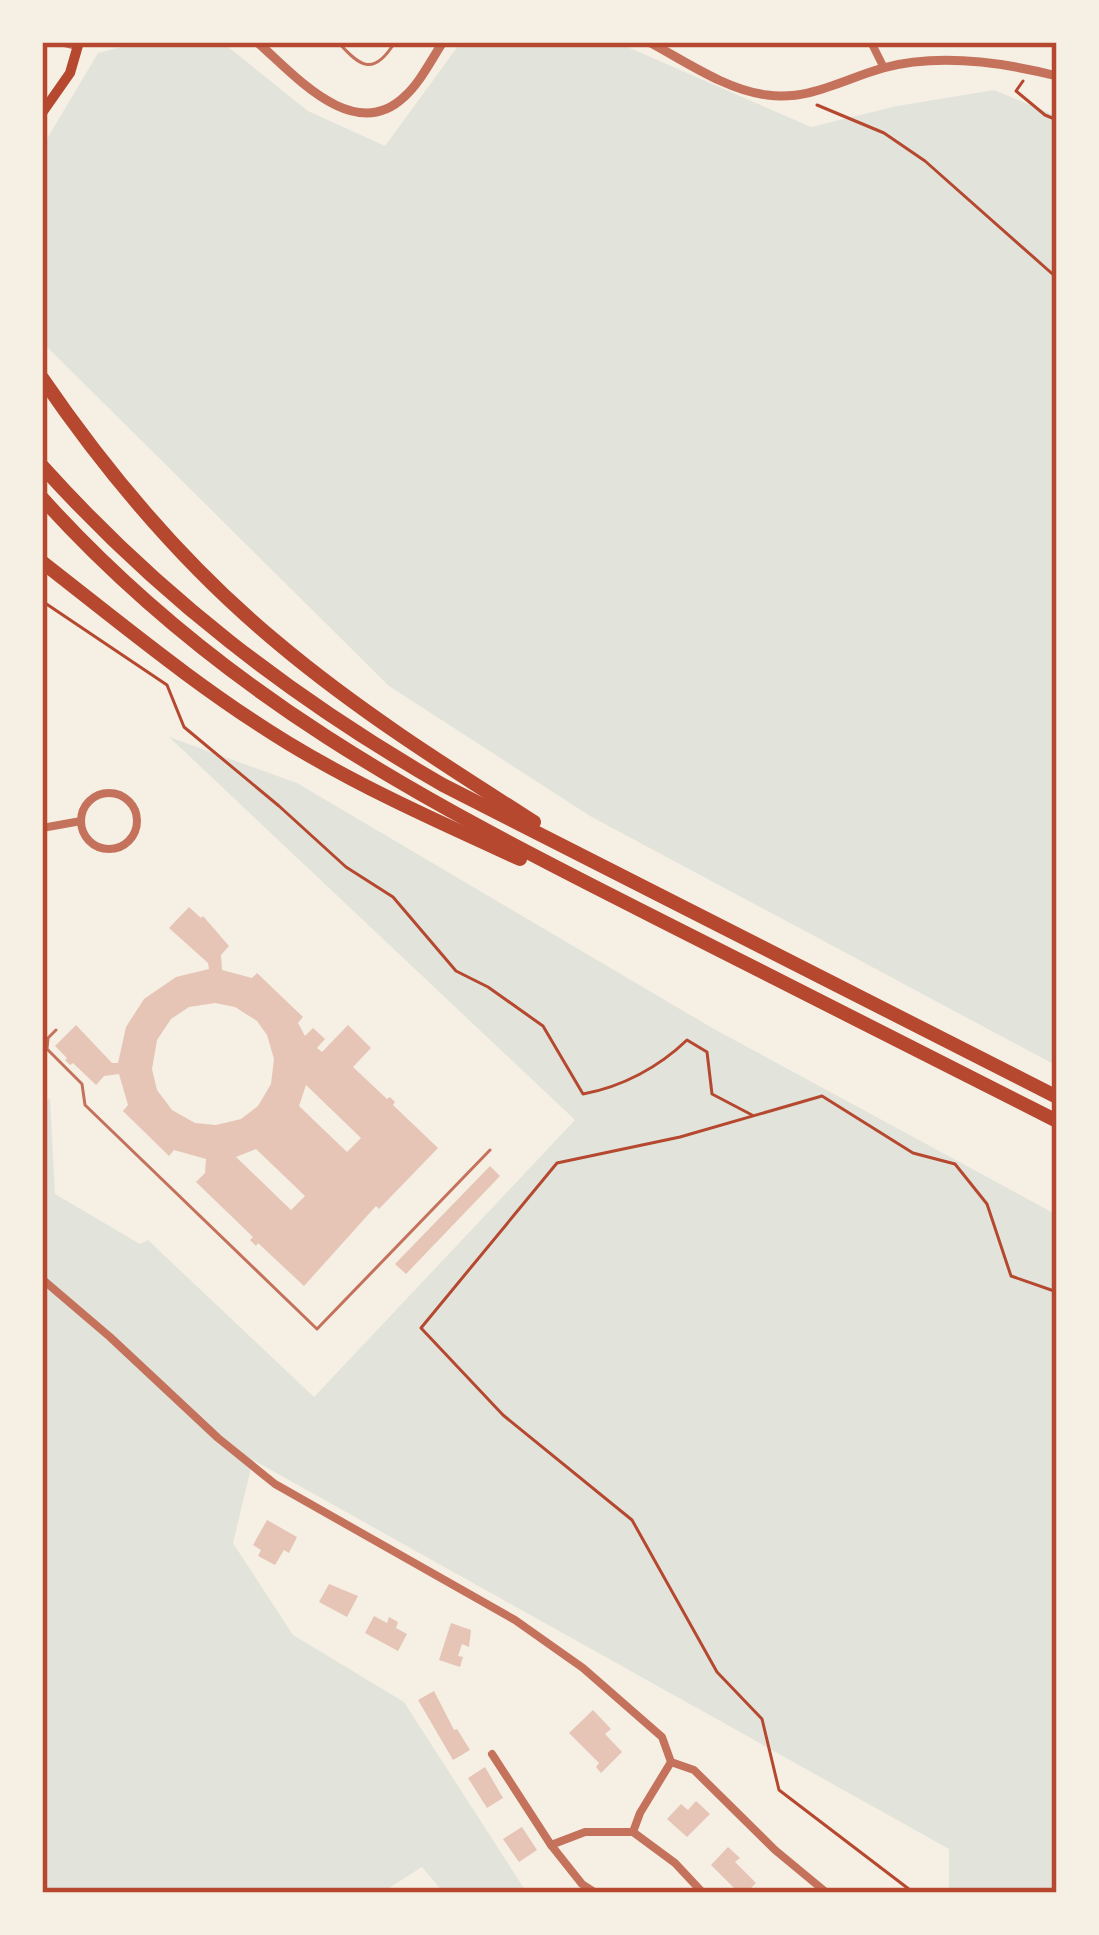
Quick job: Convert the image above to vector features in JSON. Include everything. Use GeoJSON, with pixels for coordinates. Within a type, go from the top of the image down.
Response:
{"type":"FeatureCollection","features":[{"type":"Feature","properties":{"kind":"highway"},"geometry":{"type":"LineString","coordinates":[[42,378],[124,489],[176,547],[275,641],[368,714],[604,868]]}},
{"type":"Feature","properties":{"kind":"highway"},"geometry":{"type":"LineString","coordinates":[[42,466],[157,583],[276,679],[410,766],[1057,1097]]}},
{"type":"Feature","properties":{"kind":"highway"},"geometry":{"type":"LineString","coordinates":[[42,498],[141,598],[208,655],[280,708],[412,791],[1057,1121]]}},
{"type":"Feature","properties":{"kind":"highway"},"geometry":{"type":"LineString","coordinates":[[42,562],[166,661],[320,761],[443,824],[650,915]]}},
{"type":"Feature","properties":{"kind":"main road"},"geometry":{"type":"LineString","coordinates":[[42,113],[70,73],[79,44]]}},
{"type":"Feature","properties":{"kind":"street"},"geometry":{"type":"LineString","coordinates":[[61,42],[79,44]]}},
{"type":"Feature","properties":{"kind":"street"},"geometry":{"type":"LineString","coordinates":[[257,42],[325,100],[361,113],[404,98],[443,42]]}},
{"type":"Feature","properties":{"kind":"street"},"geometry":{"type":"LineString","coordinates":[[649,42],[761,95],[794,95],[884,68],[962,60],[1057,76]]}},
{"type":"Feature","properties":{"kind":"street"},"geometry":{"type":"LineString","coordinates":[[871,42],[884,68]]}},
{"type":"Feature","properties":{"kind":"street"},"geometry":{"type":"LineString","coordinates":[[111,793],[128,800],[137,821],[130,840],[106,849],[91,842],[81,821],[94,798],[111,793]]}},
{"type":"Feature","properties":{"kind":"street"},"geometry":{"type":"LineString","coordinates":[[42,828],[81,821]]}},
{"type":"Feature","properties":{"kind":"street"},"geometry":{"type":"LineString","coordinates":[[42,1279],[275,1484],[515,1620],[583,1668],[662,1737],[671,1762]]}},
{"type":"Feature","properties":{"kind":"street"},"geometry":{"type":"LineString","coordinates":[[492,1754],[551,1845],[582,1884],[596,1893]]}},
{"type":"Feature","properties":{"kind":"street"},"geometry":{"type":"LineString","coordinates":[[633,1832],[671,1762]]}},
{"type":"Feature","properties":{"kind":"street"},"geometry":{"type":"LineString","coordinates":[[671,1762],[704,1779],[827,1893]]}},
{"type":"Feature","properties":{"kind":"street"},"geometry":{"type":"LineString","coordinates":[[551,1845],[585,1832],[633,1832],[675,1863],[704,1893]]}},
{"type":"Feature","properties":{"kind":"lane"},"geometry":{"type":"LineString","coordinates":[[338,42],[354,60],[367,65],[381,61],[395,42]]}},
{"type":"Feature","properties":{"kind":"lane"},"geometry":{"type":"LineString","coordinates":[[56,1030],[48,1038],[47,1049],[82,1084],[85,1105],[317,1329],[490,1150]]}},
{"type":"Feature","properties":{"kind":"path"},"geometry":{"type":"LineString","coordinates":[[1031,70],[1016,91],[1057,120]]}},
{"type":"Feature","properties":{"kind":"path"},"geometry":{"type":"LineString","coordinates":[[794,95],[884,133],[926,160],[1057,278]]}},
{"type":"Feature","properties":{"kind":"path"},"geometry":{"type":"LineString","coordinates":[[42,601],[167,685],[184,728],[346,867],[393,897],[455,971],[488,987],[543,1026],[583,1094],[665,1061],[687,1040],[707,1052],[712,1094],[752,1115]]}},
{"type":"Feature","properties":{"kind":"path"},"geometry":{"type":"LineString","coordinates":[[914,1893],[779,1790],[762,1720],[717,1672],[632,1520],[503,1415],[421,1328],[557,1163],[680,1137],[822,1096],[913,1153],[955,1163],[986,1204],[1011,1276],[1057,1292]]}},
{"type":"Feature","properties":{"kind":"shaded area"},"geometry":{"type":"Polygon","coordinates":[[[141,42],[222,42],[308,111],[385,146],[461,42],[616,42],[811,127],[994,90],[1057,116],[1057,1066],[590,816],[389,686],[42,342],[42,147],[98,53],[141,42]]]}},
{"type":"Feature","properties":{"kind":"shaded area"},"geometry":{"type":"Polygon","coordinates":[[[169,737],[297,783],[714,1029],[1057,1215],[1057,1893],[949,1893],[949,1849],[253,1460],[233,1543],[293,1635],[404,1702],[527,1893],[444,1893],[422,1867],[381,1893],[42,1893],[42,1106],[50,1098],[55,1194],[140,1244],[148,1240],[314,1397],[575,1120],[169,737]]]}},
{"type":"Feature","properties":{"kind":"building"},"geometry":{"type":"Polygon","coordinates":[[[189,907],[203,916],[229,946],[221,955],[222,970],[252,978],[257,973],[303,1017],[298,1023],[305,1036],[313,1028],[325,1039],[317,1048],[322,1052],[348,1025],[371,1048],[353,1067],[390,1097],[438,1148],[379,1209],[376,1206],[304,1286],[258,1243],[256,1246],[250,1240],[253,1237],[196,1182],[205,1173],[206,1159],[174,1150],[169,1156],[123,1111],[128,1105],[119,1074],[104,1076],[96,1085],[55,1046],[76,1025],[112,1063],[118,1063],[126,1027],[144,999],[176,977],[209,969],[169,928],[189,907]],[[215,1003],[189,1007],[171,1019],[157,1040],[152,1069],[157,1090],[172,1110],[195,1123],[216,1125],[241,1119],[258,1106],[271,1084],[274,1059],[257,1021],[235,1007],[215,1003]],[[306,1085],[299,1106],[347,1152],[361,1138],[306,1085]],[[256,1149],[236,1157],[291,1210],[305,1196],[256,1149]]]}},
{"type":"Feature","properties":{"kind":"building"},"geometry":{"type":"Polygon","coordinates":[[[490,1166],[500,1176],[406,1274],[395,1264],[490,1166]]]}},
{"type":"Feature","properties":{"kind":"building"},"geometry":{"type":"Polygon","coordinates":[[[267,1520],[297,1537],[275,1565],[258,1556],[261,1550],[253,1545],[267,1520]]]}},
{"type":"Feature","properties":{"kind":"building"},"geometry":{"type":"Polygon","coordinates":[[[329,1584],[358,1596],[347,1617],[319,1602],[329,1584]]]}},
{"type":"Feature","properties":{"kind":"building"},"geometry":{"type":"Polygon","coordinates":[[[374,1616],[387,1623],[389,1617],[407,1634],[398,1651],[365,1633],[374,1616]]]}},
{"type":"Feature","properties":{"kind":"building"},"geometry":{"type":"Polygon","coordinates":[[[451,1623],[471,1630],[469,1647],[462,1644],[458,1656],[463,1657],[460,1667],[439,1660],[451,1623]]]}},
{"type":"Feature","properties":{"kind":"building"},"geometry":{"type":"Polygon","coordinates":[[[434,1691],[470,1750],[453,1760],[418,1700],[434,1691]]]}},
{"type":"Feature","properties":{"kind":"building"},"geometry":{"type":"Polygon","coordinates":[[[593,1710],[611,1729],[605,1734],[622,1752],[601,1773],[596,1767],[599,1763],[569,1733],[593,1710]]]}},
{"type":"Feature","properties":{"kind":"building"},"geometry":{"type":"Polygon","coordinates":[[[485,1767],[503,1798],[487,1808],[468,1778],[485,1767]]]}},
{"type":"Feature","properties":{"kind":"building"},"geometry":{"type":"Polygon","coordinates":[[[696,1801],[710,1814],[687,1837],[667,1819],[681,1804],[688,1810],[696,1801]]]}},
{"type":"Feature","properties":{"kind":"building"},"geometry":{"type":"Polygon","coordinates":[[[522,1827],[537,1850],[519,1862],[503,1839],[522,1827]]]}},
{"type":"Feature","properties":{"kind":"building"},"geometry":{"type":"Polygon","coordinates":[[[728,1847],[740,1858],[735,1862],[756,1883],[746,1893],[739,1893],[711,1865],[728,1847]]]}}]}
